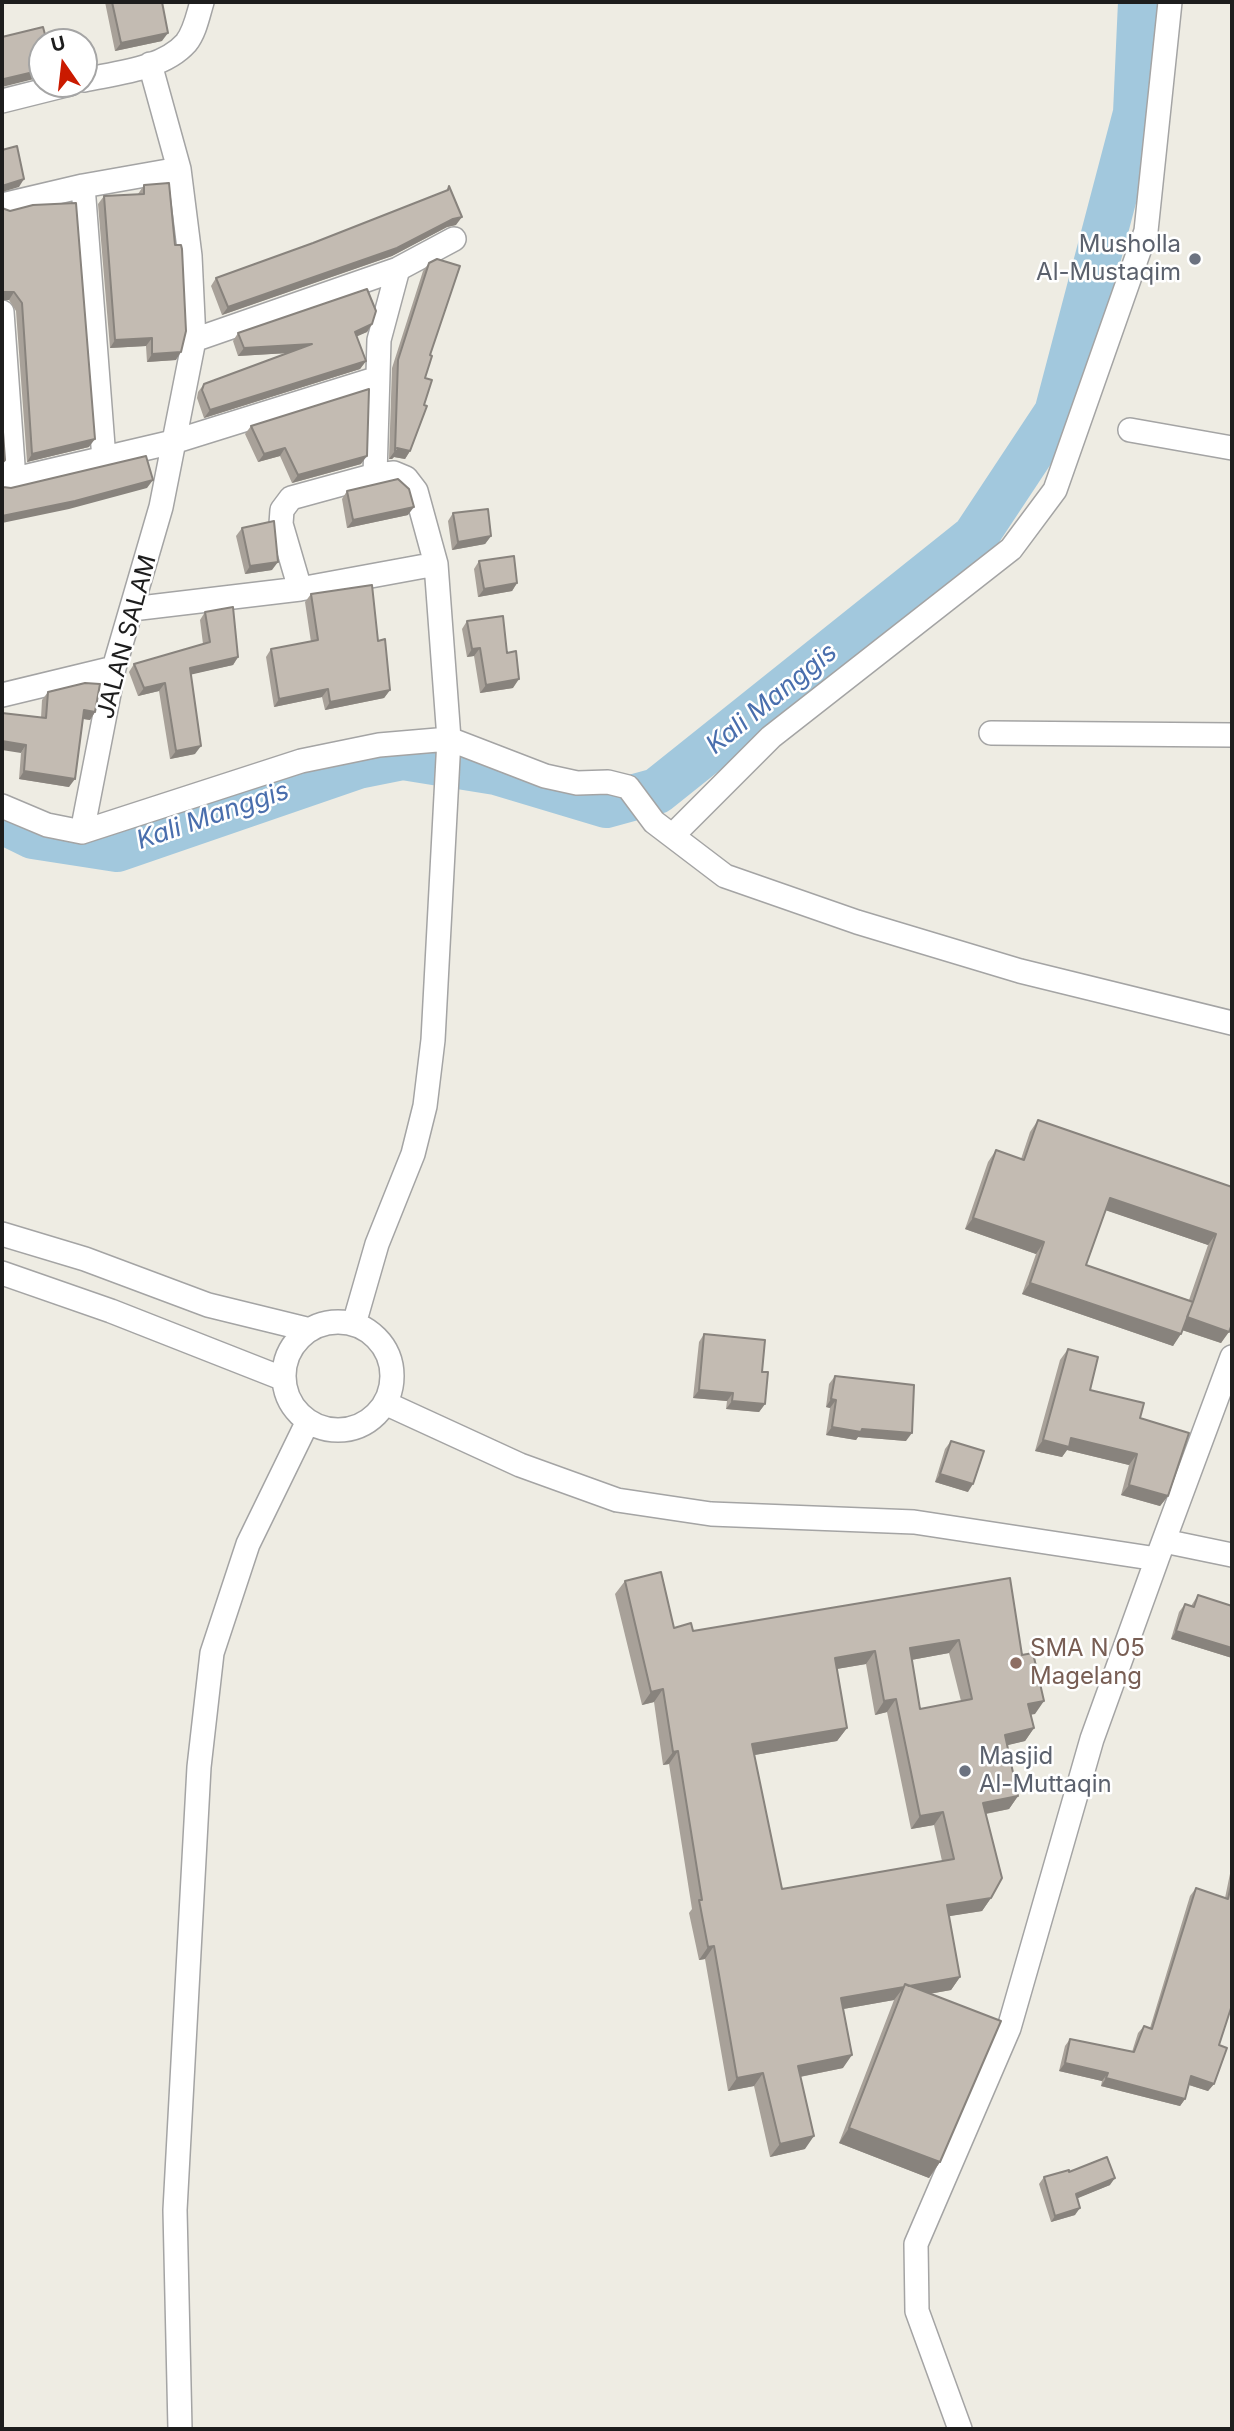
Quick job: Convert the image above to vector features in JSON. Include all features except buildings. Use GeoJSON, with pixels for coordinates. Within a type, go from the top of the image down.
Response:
{"type":"FeatureCollection","features":[{"type":"Feature","properties":{"kind":"street"},"geometry":{"type":"LineString","coordinates":[[98,77],[150,64],[174,52],[187,42],[202,2]]}},
{"type":"Feature","properties":{"kind":"street"},"geometry":{"type":"LineString","coordinates":[[673,835],[771,737],[1011,550],[1055,490],[1146,231],[1170,2]]}},
{"type":"Feature","properties":{"kind":"street","name":"JALAN SALAM"},"geometry":{"type":"LineString","coordinates":[[82,832],[114,668],[161,507],[194,340],[188,231],[179,169],[150,64]]}},
{"type":"Feature","properties":{"kind":"street"},"geometry":{"type":"LineString","coordinates":[[2,101],[28,94]]}},
{"type":"Feature","properties":{"kind":"street"},"geometry":{"type":"LineString","coordinates":[[2,205],[83,186],[179,169]]}},
{"type":"Feature","properties":{"kind":"street"},"geometry":{"type":"LineString","coordinates":[[83,186],[104,459]]}},
{"type":"Feature","properties":{"kind":"street"},"geometry":{"type":"LineString","coordinates":[[194,340],[398,269],[454,239]]}},
{"type":"Feature","properties":{"kind":"street"},"geometry":{"type":"LineString","coordinates":[[375,475],[375,379],[379,340],[398,269]]}},
{"type":"Feature","properties":{"kind":"street"},"geometry":{"type":"LineString","coordinates":[[2,312],[8,480],[173,442],[375,379]]}},
{"type":"Feature","properties":{"kind":"street"},"geometry":{"type":"LineString","coordinates":[[1130,430],[1232,448]]}},
{"type":"Feature","properties":{"kind":"street"},"geometry":{"type":"LineString","coordinates":[[300,589],[281,524],[282,510],[291,498],[375,475],[394,473],[407,478],[416,491],[436,564],[449,743],[433,1040],[425,1106],[412,1154],[377,1244],[354,1324]]}},
{"type":"Feature","properties":{"kind":"street"},"geometry":{"type":"LineString","coordinates":[[132,610],[300,589],[436,564]]}},
{"type":"Feature","properties":{"kind":"street"},"geometry":{"type":"LineString","coordinates":[[2,695],[114,668]]}},
{"type":"Feature","properties":{"kind":"street"},"geometry":{"type":"LineString","coordinates":[[991,733],[1232,735]]}},
{"type":"Feature","properties":{"kind":"street"},"geometry":{"type":"LineString","coordinates":[[2,806],[47,825],[82,832],[301,761],[379,745],[449,743],[545,776],[577,783],[608,782],[628,787],[654,822],[725,876],[857,922],[1020,971],[1232,1023]]}},
{"type":"Feature","properties":{"kind":"street"},"geometry":{"type":"LineString","coordinates":[[2,1234],[85,1259],[208,1305],[310,1330]]}},
{"type":"Feature","properties":{"kind":"street"},"geometry":{"type":"LineString","coordinates":[[2,1273],[111,1311],[284,1379]]}},
{"type":"Feature","properties":{"kind":"street"},"geometry":{"type":"LineString","coordinates":[[324,1324],[354,1324],[381,1342],[389,1356],[392,1380],[385,1404],[374,1417],[359,1426],[333,1429],[308,1421],[296,1410],[287,1395],[284,1379],[290,1351],[310,1330],[324,1324]]}},
{"type":"Feature","properties":{"kind":"street"},"geometry":{"type":"LineString","coordinates":[[960,2429],[917,2311],[916,2244],[1009,2028],[1092,1739],[1232,1357]]}},
{"type":"Feature","properties":{"kind":"street"},"geometry":{"type":"LineString","coordinates":[[385,1404],[520,1465],[617,1500],[711,1514],[914,1522],[1160,1550],[1232,1555]]}},
{"type":"Feature","properties":{"kind":"street"},"geometry":{"type":"LineString","coordinates":[[180,2429],[175,2210],[199,1767],[212,1653],[248,1545],[308,1421]]}},
{"type":"Feature","properties":{"kind":"waterway","name":"Kali Manggis"},"geometry":{"type":"LineString","coordinates":[[2,821],[33,836],[117,849],[358,766],[403,757],[496,772],[606,805],[657,791],[975,537],[1057,413],[1136,113],[1141,2]]}},
{"type":"Feature","properties":{"kind":"place","name":"Musholla Al-Mustaqim"},"geometry":{"type":"Point","coordinates":[1195,259]}},
{"type":"Feature","properties":{"kind":"place","name":"SMA N 05 Magelang"},"geometry":{"type":"Point","coordinates":[1016,1663]}},
{"type":"Feature","properties":{"kind":"place","name":"Masjid Al-Muttaqin"},"geometry":{"type":"Point","coordinates":[965,1771]}}]}
